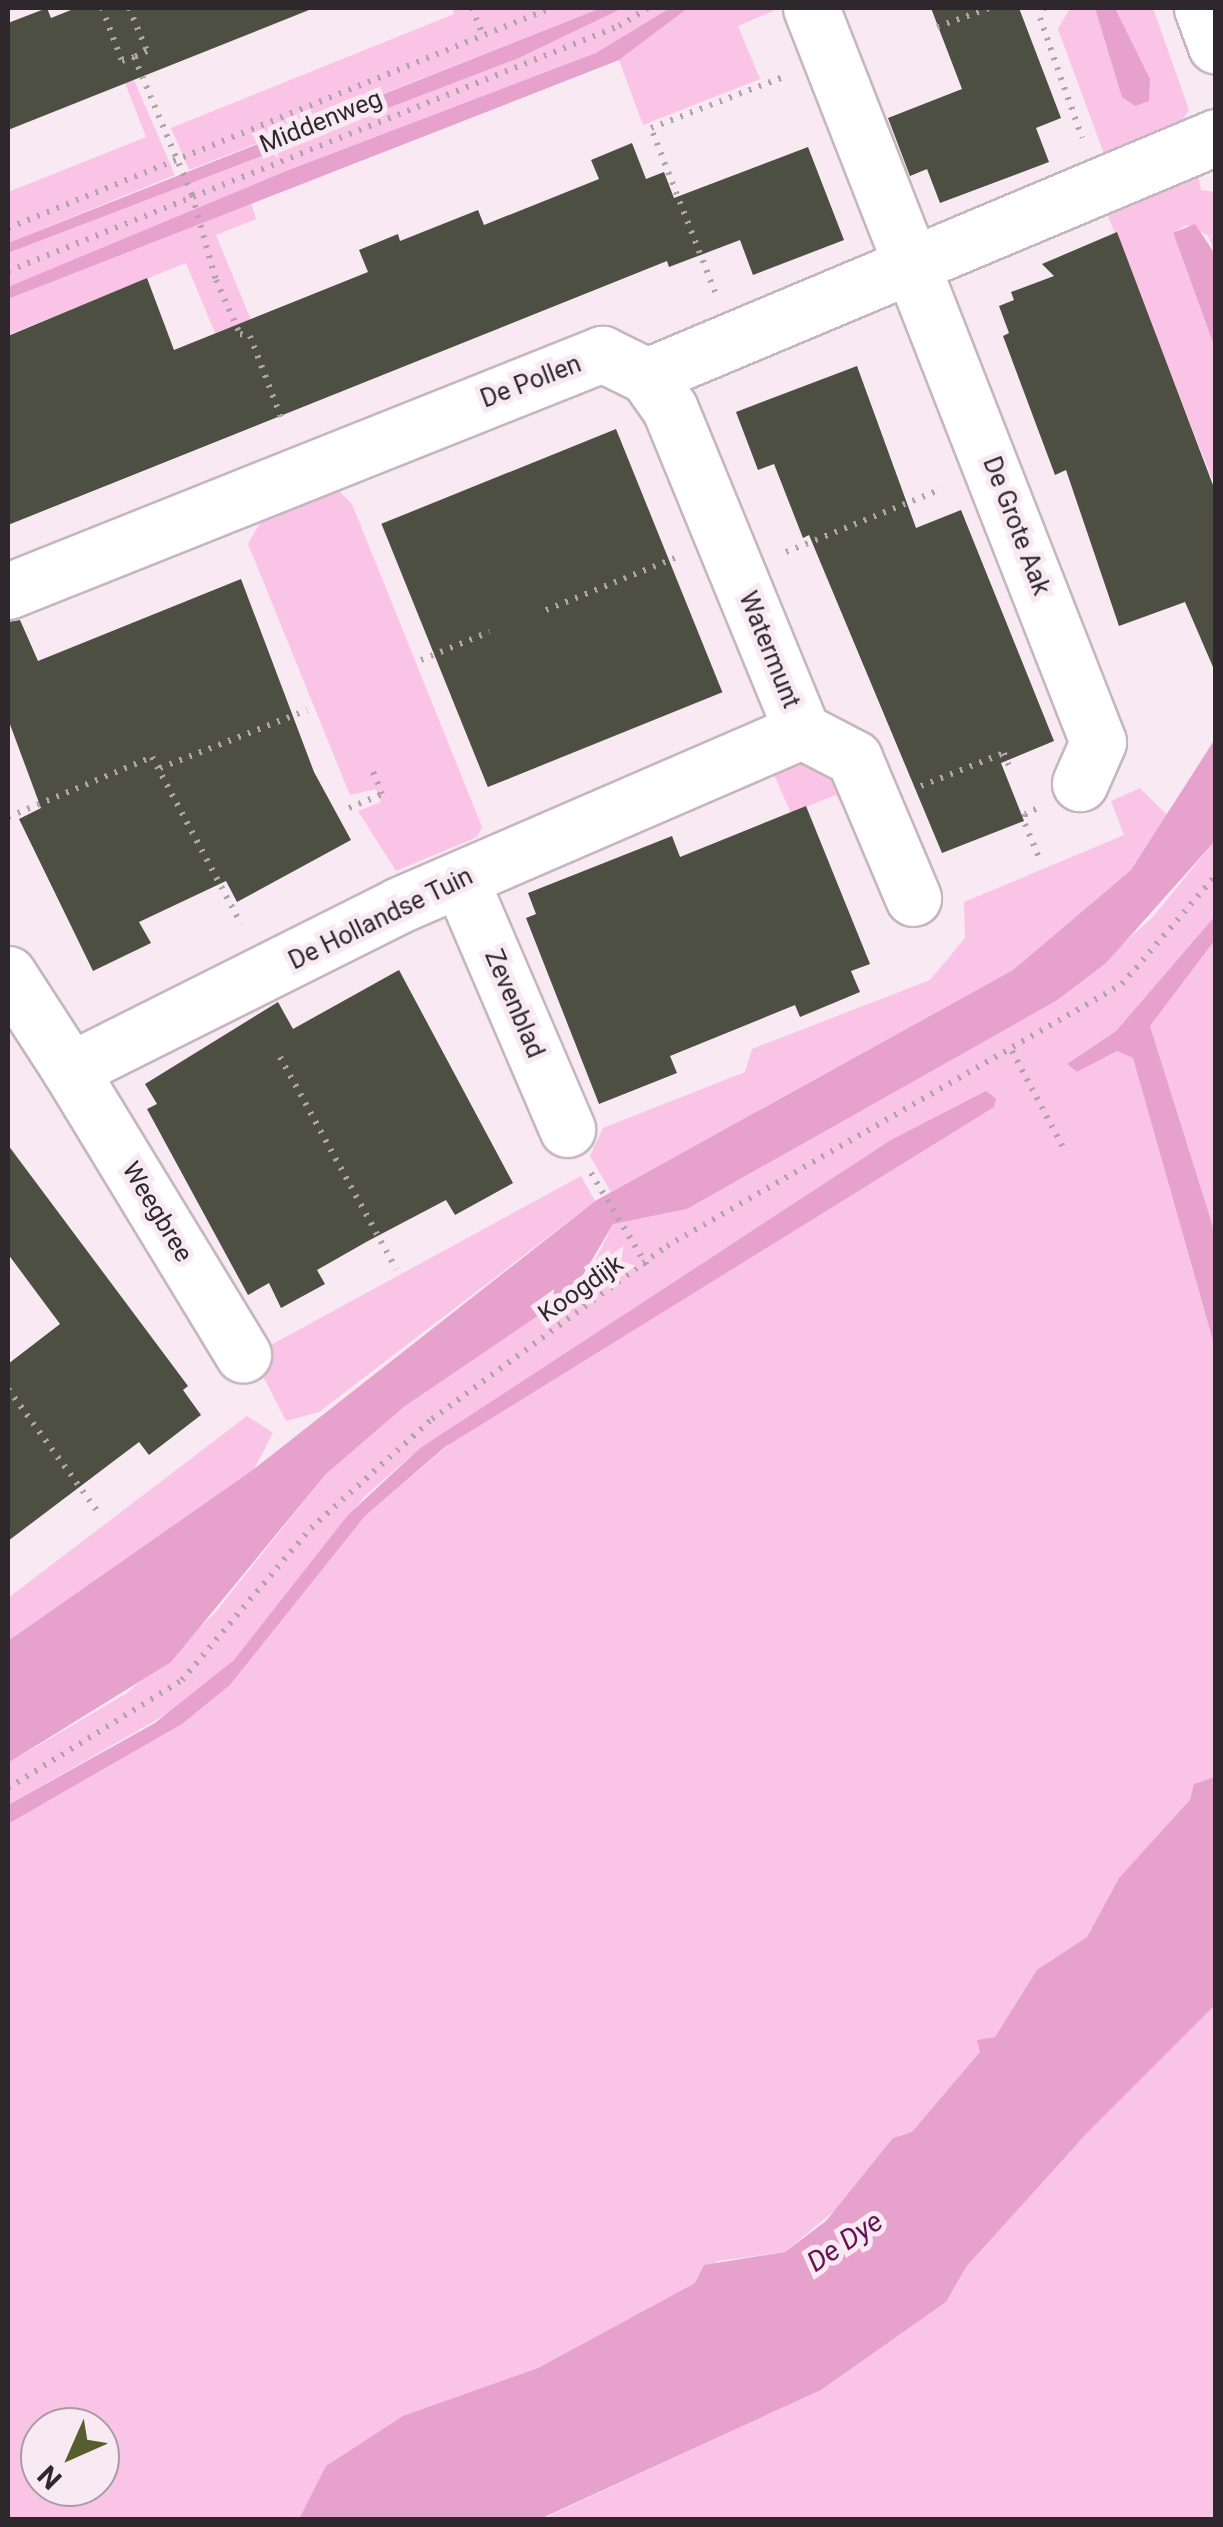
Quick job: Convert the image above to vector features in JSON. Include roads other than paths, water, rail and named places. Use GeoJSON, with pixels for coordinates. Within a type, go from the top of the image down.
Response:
{"type":"FeatureCollection","features":[{"type":"Feature","properties":{"kind":"street","name":"De Grote Aak"},"geometry":{"type":"LineString","coordinates":[[811,8],[918,268],[1098,742],[1064,794]]}},
{"type":"Feature","properties":{"kind":"street"},"geometry":{"type":"LineString","coordinates":[[1202,8],[1216,46]]}},
{"type":"Feature","properties":{"kind":"street"},"geometry":{"type":"LineString","coordinates":[[647,376],[732,337],[918,268],[1216,137]]}},
{"type":"Feature","properties":{"kind":"street","name":"De Pollen"},"geometry":{"type":"LineString","coordinates":[[8,591],[602,354],[647,376]]}},
{"type":"Feature","properties":{"kind":"street","name":"Watermunt"},"geometry":{"type":"LineString","coordinates":[[647,376],[670,409],[802,730],[846,750],[914,898]]}},
{"type":"Feature","properties":{"kind":"street","name":"De Hollandse Tuin"},"geometry":{"type":"LineString","coordinates":[[70,1070],[460,880],[802,730]]}},
{"type":"Feature","properties":{"kind":"street","name":"Zevenblad"},"geometry":{"type":"LineString","coordinates":[[460,880],[567,1129]]}},
{"type":"Feature","properties":{"kind":"street"},"geometry":{"type":"LineString","coordinates":[[8,974],[70,1070]]}},
{"type":"Feature","properties":{"kind":"street","name":"Weegbree"},"geometry":{"type":"LineString","coordinates":[[70,1070],[243,1354]]}},
{"type":"Feature","properties":{"kind":"water"},"geometry":{"type":"Polygon","coordinates":[[[601,8],[623,8],[519,58],[8,253],[8,243],[601,8]]]}},
{"type":"Feature","properties":{"kind":"water"},"geometry":{"type":"Polygon","coordinates":[[[670,8],[688,8],[619,60],[8,299],[8,287],[289,170],[596,53],[670,8]]]}},
{"type":"Feature","properties":{"kind":"water"},"geometry":{"type":"Polygon","coordinates":[[[1095,8],[1115,8],[1150,79],[1149,101],[1135,106],[1122,97],[1095,8]]]}},
{"type":"Feature","properties":{"kind":"water"},"geometry":{"type":"Polygon","coordinates":[[[1195,224],[1215,254],[1215,348],[1173,233],[1195,224]]]}},
{"type":"Feature","properties":{"kind":"water"},"geometry":{"type":"Polygon","coordinates":[[[1215,739],[1215,841],[1106,963],[1056,1001],[687,1209],[613,1224],[573,1292],[405,1406],[326,1474],[171,1662],[8,1763],[8,1641],[254,1469],[595,1201],[1013,970],[1131,870],[1215,739]]]}},
{"type":"Feature","properties":{"kind":"water"},"geometry":{"type":"Polygon","coordinates":[[[1215,916],[1215,940],[1150,1026],[1215,1233],[1215,1348],[1133,1058],[1117,1051],[1077,1072],[1067,1064],[1116,1031],[1215,916]]]}},
{"type":"Feature","properties":{"kind":"water"},"geometry":{"type":"Polygon","coordinates":[[[986,1091],[996,1098],[994,1107],[445,1447],[365,1516],[230,1685],[182,1724],[8,1824],[8,1805],[155,1723],[234,1660],[348,1515],[420,1448],[891,1140],[986,1091]]]}},
{"type":"Feature","properties":{"kind":"water","name":"De Dye"},"geometry":{"type":"Polygon","coordinates":[[[1215,1777],[1215,2005],[1087,2133],[966,2267],[946,2302],[821,2390],[540,2519],[299,2519],[326,2466],[403,2416],[538,2368],[695,2283],[704,2265],[785,2252],[826,2221],[893,2138],[912,2132],[980,2052],[977,2040],[995,2037],[1037,1970],[1087,1937],[1119,1878],[1190,1800],[1194,1784],[1215,1777]]]}}]}
